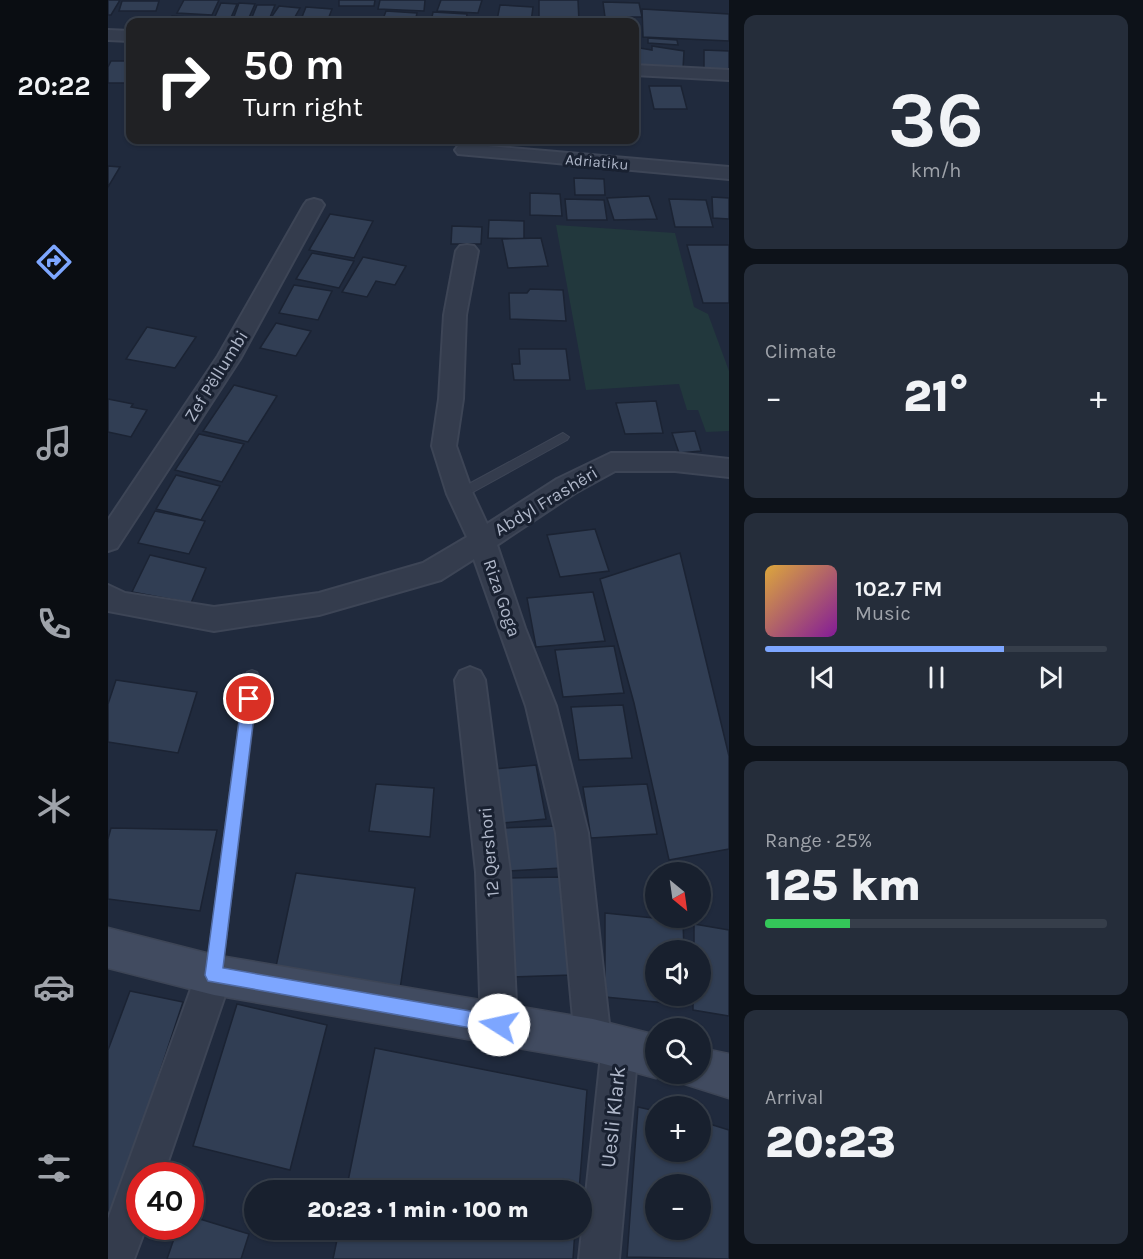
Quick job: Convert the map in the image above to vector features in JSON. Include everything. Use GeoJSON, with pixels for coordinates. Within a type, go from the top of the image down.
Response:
{"type":"FeatureCollection","features":[{"type":"Feature","properties":{"kind":"street"},"geometry":{"type":"LineString","coordinates":[[108,35],[126,36]]}},
{"type":"Feature","properties":{"kind":"street"},"geometry":{"type":"LineString","coordinates":[[639,70],[729,75]]}},
{"type":"Feature","properties":{"kind":"street","name":"Adriatiku"},"geometry":{"type":"LineString","coordinates":[[465,150],[729,173]]}},
{"type":"Feature","properties":{"kind":"street","name":"Zef Pëllumbi"},"geometry":{"type":"LineString","coordinates":[[108,541],[228,359],[314,205]]}},
{"type":"Feature","properties":{"kind":"street","name":"Abdyl Frashëri"},"geometry":{"type":"LineString","coordinates":[[468,251],[455,315],[451,399],[444,446],[460,494],[483,541],[566,486],[611,462],[675,462],[729,468]]}},
{"type":"Feature","properties":{"kind":"street","name":"Riza Goga"},"geometry":{"type":"LineString","coordinates":[[108,596],[118,603],[214,620],[319,604],[431,572],[483,541],[511,628],[541,706],[623,1048]]}},
{"type":"Feature","properties":{"kind":"street","name":"12 Qershori"},"geometry":{"type":"LineString","coordinates":[[470,680],[493,872],[499,1025]]}},
{"type":"Feature","properties":{"kind":"street"},"geometry":{"type":"LineString","coordinates":[[108,948],[214,975],[623,1048]]}},
{"type":"Feature","properties":{"kind":"street"},"geometry":{"type":"LineString","coordinates":[[148,1162],[214,975]]}},
{"type":"Feature","properties":{"kind":"street","name":"Uesli Klark"},"geometry":{"type":"LineString","coordinates":[[599,1259],[623,1048]]}},
{"type":"Feature","properties":{"kind":"street"},"geometry":{"type":"LineString","coordinates":[[711,1072],[729,1076]]}},
{"type":"Feature","properties":{"kind":"street"},"geometry":{"type":"LineString","coordinates":[[114,1259],[126,1225]]}},
{"type":"Feature","properties":{"kind":"lane"},"geometry":{"type":"LineString","coordinates":[[460,494],[563,436]]}},
{"type":"Feature","properties":{"kind":"lane"},"geometry":{"type":"LineString","coordinates":[[214,975],[252,676]]}},
{"type":"Feature","properties":{"kind":"green space"},"geometry":{"type":"Polygon","coordinates":[[[556,225],[675,233],[694,307],[708,314],[729,371],[729,431],[706,432],[698,410],[687,410],[679,384],[586,390],[556,225]]]}},
{"type":"Feature","properties":{"kind":"building"},"geometry":{"type":"Polygon","coordinates":[[[108,0],[120,0],[111,15],[108,15],[108,0]]]}},
{"type":"Feature","properties":{"kind":"building"},"geometry":{"type":"Polygon","coordinates":[[[184,0],[219,0],[212,15],[177,13],[184,0]]]}},
{"type":"Feature","properties":{"kind":"building"},"geometry":{"type":"Polygon","coordinates":[[[339,0],[375,0],[374,6],[339,6],[339,0]]]}},
{"type":"Feature","properties":{"kind":"building"},"geometry":{"type":"Polygon","coordinates":[[[380,0],[425,0],[424,11],[378,9],[380,0]]]}},
{"type":"Feature","properties":{"kind":"building"},"geometry":{"type":"Polygon","coordinates":[[[441,0],[482,0],[478,13],[437,11],[441,0]]]}},
{"type":"Feature","properties":{"kind":"building"},"geometry":{"type":"Polygon","coordinates":[[[539,0],[578,0],[579,18],[539,18],[539,0]]]}},
{"type":"Feature","properties":{"kind":"building"},"geometry":{"type":"Polygon","coordinates":[[[122,1],[159,1],[156,11],[119,11],[122,1]]]}},
{"type":"Feature","properties":{"kind":"building"},"geometry":{"type":"Polygon","coordinates":[[[603,2],[639,3],[642,17],[605,17],[603,2]]]}},
{"type":"Feature","properties":{"kind":"building"},"geometry":{"type":"Polygon","coordinates":[[[221,3],[237,4],[231,18],[214,18],[221,3]]]}},
{"type":"Feature","properties":{"kind":"building"},"geometry":{"type":"Polygon","coordinates":[[[239,3],[255,4],[249,18],[233,18],[239,3]]]}},
{"type":"Feature","properties":{"kind":"building"},"geometry":{"type":"Polygon","coordinates":[[[257,5],[275,5],[270,18],[252,18],[257,5]]]}},
{"type":"Feature","properties":{"kind":"building"},"geometry":{"type":"Polygon","coordinates":[[[500,5],[533,7],[532,18],[497,18],[500,5]]]}},
{"type":"Feature","properties":{"kind":"building"},"geometry":{"type":"Polygon","coordinates":[[[279,6],[300,8],[294,18],[271,18],[279,6]]]}},
{"type":"Feature","properties":{"kind":"building"},"geometry":{"type":"Polygon","coordinates":[[[306,7],[332,9],[329,18],[302,18],[306,7]]]}},
{"type":"Feature","properties":{"kind":"building"},"geometry":{"type":"Polygon","coordinates":[[[642,9],[729,14],[729,41],[643,37],[642,9]]]}},
{"type":"Feature","properties":{"kind":"building"},"geometry":{"type":"Polygon","coordinates":[[[386,11],[417,13],[416,18],[383,18],[386,11]]]}},
{"type":"Feature","properties":{"kind":"building"},"geometry":{"type":"Polygon","coordinates":[[[433,12],[467,14],[466,18],[432,18],[433,12]]]}},
{"type":"Feature","properties":{"kind":"building"},"geometry":{"type":"Polygon","coordinates":[[[172,16],[203,18],[171,18],[172,16]]]}},
{"type":"Feature","properties":{"kind":"building"},"geometry":{"type":"Polygon","coordinates":[[[648,38],[677,40],[678,45],[648,43],[648,38]]]}},
{"type":"Feature","properties":{"kind":"building"},"geometry":{"type":"Polygon","coordinates":[[[652,46],[684,51],[683,69],[639,65],[640,48],[652,50],[652,46]]]}},
{"type":"Feature","properties":{"kind":"building"},"geometry":{"type":"Polygon","coordinates":[[[704,50],[729,51],[729,70],[704,68],[704,50]]]}},
{"type":"Feature","properties":{"kind":"building"},"geometry":{"type":"Polygon","coordinates":[[[111,61],[126,61],[126,83],[108,83],[108,67],[111,61]]]}},
{"type":"Feature","properties":{"kind":"building"},"geometry":{"type":"Polygon","coordinates":[[[649,86],[681,86],[687,109],[654,109],[649,86]]]}},
{"type":"Feature","properties":{"kind":"building"},"geometry":{"type":"Polygon","coordinates":[[[444,144],[476,144],[476,147],[444,144]]]}},
{"type":"Feature","properties":{"kind":"building"},"geometry":{"type":"Polygon","coordinates":[[[108,166],[120,167],[108,187],[108,166]]]}},
{"type":"Feature","properties":{"kind":"building"},"geometry":{"type":"Polygon","coordinates":[[[574,178],[604,179],[605,195],[575,195],[574,178]]]}},
{"type":"Feature","properties":{"kind":"building"},"geometry":{"type":"Polygon","coordinates":[[[530,193],[560,194],[562,216],[530,215],[530,193]]]}},
{"type":"Feature","properties":{"kind":"building"},"geometry":{"type":"Polygon","coordinates":[[[649,196],[657,219],[614,220],[607,198],[649,196]]]}},
{"type":"Feature","properties":{"kind":"building"},"geometry":{"type":"Polygon","coordinates":[[[712,197],[729,198],[729,219],[713,218],[712,197]]]}},
{"type":"Feature","properties":{"kind":"building"},"geometry":{"type":"Polygon","coordinates":[[[565,199],[604,200],[607,220],[567,220],[565,199]]]}},
{"type":"Feature","properties":{"kind":"building"},"geometry":{"type":"Polygon","coordinates":[[[669,199],[706,200],[713,227],[675,227],[669,199]]]}},
{"type":"Feature","properties":{"kind":"building"},"geometry":{"type":"Polygon","coordinates":[[[330,214],[373,221],[354,258],[309,250],[330,214]]]}},
{"type":"Feature","properties":{"kind":"building"},"geometry":{"type":"Polygon","coordinates":[[[489,220],[524,221],[524,239],[488,238],[489,220]]]}},
{"type":"Feature","properties":{"kind":"building"},"geometry":{"type":"Polygon","coordinates":[[[452,226],[482,227],[481,244],[451,244],[452,226]]]}},
{"type":"Feature","properties":{"kind":"building"},"geometry":{"type":"Polygon","coordinates":[[[541,238],[548,266],[508,268],[502,239],[541,238]]]}},
{"type":"Feature","properties":{"kind":"building"},"geometry":{"type":"Polygon","coordinates":[[[687,245],[729,245],[729,303],[703,303],[687,245]]]}},
{"type":"Feature","properties":{"kind":"building"},"geometry":{"type":"Polygon","coordinates":[[[312,253],[354,261],[339,288],[296,279],[312,253]]]}},
{"type":"Feature","properties":{"kind":"building"},"geometry":{"type":"Polygon","coordinates":[[[363,257],[406,266],[395,285],[376,281],[367,297],[342,292],[363,257]]]}},
{"type":"Feature","properties":{"kind":"building"},"geometry":{"type":"Polygon","coordinates":[[[294,285],[332,291],[318,320],[279,313],[294,285]]]}},
{"type":"Feature","properties":{"kind":"building"},"geometry":{"type":"Polygon","coordinates":[[[530,289],[563,290],[566,321],[510,319],[509,293],[527,293],[530,289]]]}},
{"type":"Feature","properties":{"kind":"building"},"geometry":{"type":"Polygon","coordinates":[[[276,323],[311,331],[296,356],[260,348],[276,323]]]}},
{"type":"Feature","properties":{"kind":"building"},"geometry":{"type":"Polygon","coordinates":[[[147,327],[196,337],[175,368],[126,359],[147,327]]]}},
{"type":"Feature","properties":{"kind":"building"},"geometry":{"type":"Polygon","coordinates":[[[519,349],[566,349],[570,380],[514,380],[512,364],[520,364],[519,349]]]}},
{"type":"Feature","properties":{"kind":"building"},"geometry":{"type":"Polygon","coordinates":[[[234,385],[277,396],[248,442],[203,431],[234,385]]]}},
{"type":"Feature","properties":{"kind":"building"},"geometry":{"type":"Polygon","coordinates":[[[108,399],[133,404],[131,407],[147,410],[131,437],[108,432],[108,399]]]}},
{"type":"Feature","properties":{"kind":"building"},"geometry":{"type":"Polygon","coordinates":[[[656,401],[663,433],[625,434],[616,403],[656,401]]]}},
{"type":"Feature","properties":{"kind":"building"},"geometry":{"type":"Polygon","coordinates":[[[695,431],[701,451],[679,453],[672,433],[695,431]]]}},
{"type":"Feature","properties":{"kind":"building"},"geometry":{"type":"Polygon","coordinates":[[[199,434],[244,444],[222,482],[175,470],[199,434]]]}},
{"type":"Feature","properties":{"kind":"building"},"geometry":{"type":"Polygon","coordinates":[[[176,475],[220,486],[201,520],[156,509],[176,475]]]}},
{"type":"Feature","properties":{"kind":"building"},"geometry":{"type":"Polygon","coordinates":[[[155,511],[205,521],[189,554],[138,543],[155,511]]]}},
{"type":"Feature","properties":{"kind":"building"},"geometry":{"type":"Polygon","coordinates":[[[595,529],[609,571],[560,577],[547,535],[595,529]]]}},
{"type":"Feature","properties":{"kind":"building"},"geometry":{"type":"Polygon","coordinates":[[[680,553],[729,756],[729,849],[669,860],[634,703],[600,579],[680,553]]]}},
{"type":"Feature","properties":{"kind":"building"},"geometry":{"type":"Polygon","coordinates":[[[150,555],[206,568],[191,603],[132,592],[150,555]]]}},
{"type":"Feature","properties":{"kind":"building"},"geometry":{"type":"Polygon","coordinates":[[[593,592],[605,641],[536,647],[527,598],[593,592]]]}},
{"type":"Feature","properties":{"kind":"building"},"geometry":{"type":"Polygon","coordinates":[[[614,646],[624,693],[563,697],[555,650],[614,646]]]}},
{"type":"Feature","properties":{"kind":"building"},"geometry":{"type":"Polygon","coordinates":[[[116,680],[197,692],[178,753],[108,742],[108,704],[116,680]]]}},
{"type":"Feature","properties":{"kind":"building"},"geometry":{"type":"Polygon","coordinates":[[[623,705],[632,758],[579,760],[571,707],[623,705]]]}},
{"type":"Feature","properties":{"kind":"building"},"geometry":{"type":"Polygon","coordinates":[[[536,765],[546,819],[503,823],[494,769],[536,765]]]}},
{"type":"Feature","properties":{"kind":"building"},"geometry":{"type":"Polygon","coordinates":[[[376,784],[434,788],[430,837],[369,831],[376,784]]]}},
{"type":"Feature","properties":{"kind":"building"},"geometry":{"type":"Polygon","coordinates":[[[647,784],[657,834],[591,838],[583,787],[647,784]]]}},
{"type":"Feature","properties":{"kind":"building"},"geometry":{"type":"Polygon","coordinates":[[[557,826],[562,868],[507,871],[504,828],[557,826]]]}},
{"type":"Feature","properties":{"kind":"building"},"geometry":{"type":"Polygon","coordinates":[[[111,828],[217,830],[200,911],[108,899],[108,839],[111,828]]]}},
{"type":"Feature","properties":{"kind":"building"},"geometry":{"type":"Polygon","coordinates":[[[296,873],[415,888],[400,989],[275,971],[296,873]]]}},
{"type":"Feature","properties":{"kind":"building"},"geometry":{"type":"Polygon","coordinates":[[[562,877],[572,975],[511,977],[504,878],[562,877]]]}},
{"type":"Feature","properties":{"kind":"building"},"geometry":{"type":"Polygon","coordinates":[[[605,913],[645,917],[645,928],[683,928],[684,940],[645,940],[645,1001],[605,997],[605,913]]]}},
{"type":"Feature","properties":{"kind":"building"},"geometry":{"type":"Polygon","coordinates":[[[711,927],[729,930],[729,1016],[693,1010],[693,1006],[711,1006],[711,940],[694,940],[694,928],[711,927]]]}},
{"type":"Feature","properties":{"kind":"building"},"geometry":{"type":"Polygon","coordinates":[[[130,991],[183,1002],[130,1162],[126,1162],[126,1175],[108,1229],[108,1050],[130,991]]]}},
{"type":"Feature","properties":{"kind":"building"},"geometry":{"type":"Polygon","coordinates":[[[237,1004],[327,1025],[290,1170],[193,1146],[237,1004]]]}},
{"type":"Feature","properties":{"kind":"building"},"geometry":{"type":"Polygon","coordinates":[[[375,1048],[587,1090],[580,1180],[348,1180],[375,1048]]]}},
{"type":"Feature","properties":{"kind":"building"},"geometry":{"type":"Polygon","coordinates":[[[638,1107],[645,1109],[645,1162],[711,1162],[711,1124],[729,1130],[729,1259],[627,1257],[638,1107]]]}},
{"type":"Feature","properties":{"kind":"building"},"geometry":{"type":"Polygon","coordinates":[[[204,1220],[244,1232],[244,1240],[247,1240],[241,1259],[167,1259],[174,1240],[204,1240],[204,1220]]]}},
{"type":"Feature","properties":{"kind":"building"},"geometry":{"type":"Polygon","coordinates":[[[337,1240],[574,1240],[573,1259],[333,1259],[337,1240]]]}},
{"type":"Feature","properties":{"kind":"route"},"geometry":{"type":"LineString","coordinates":[[249,699],[214,975],[499,1025]]}}]}
